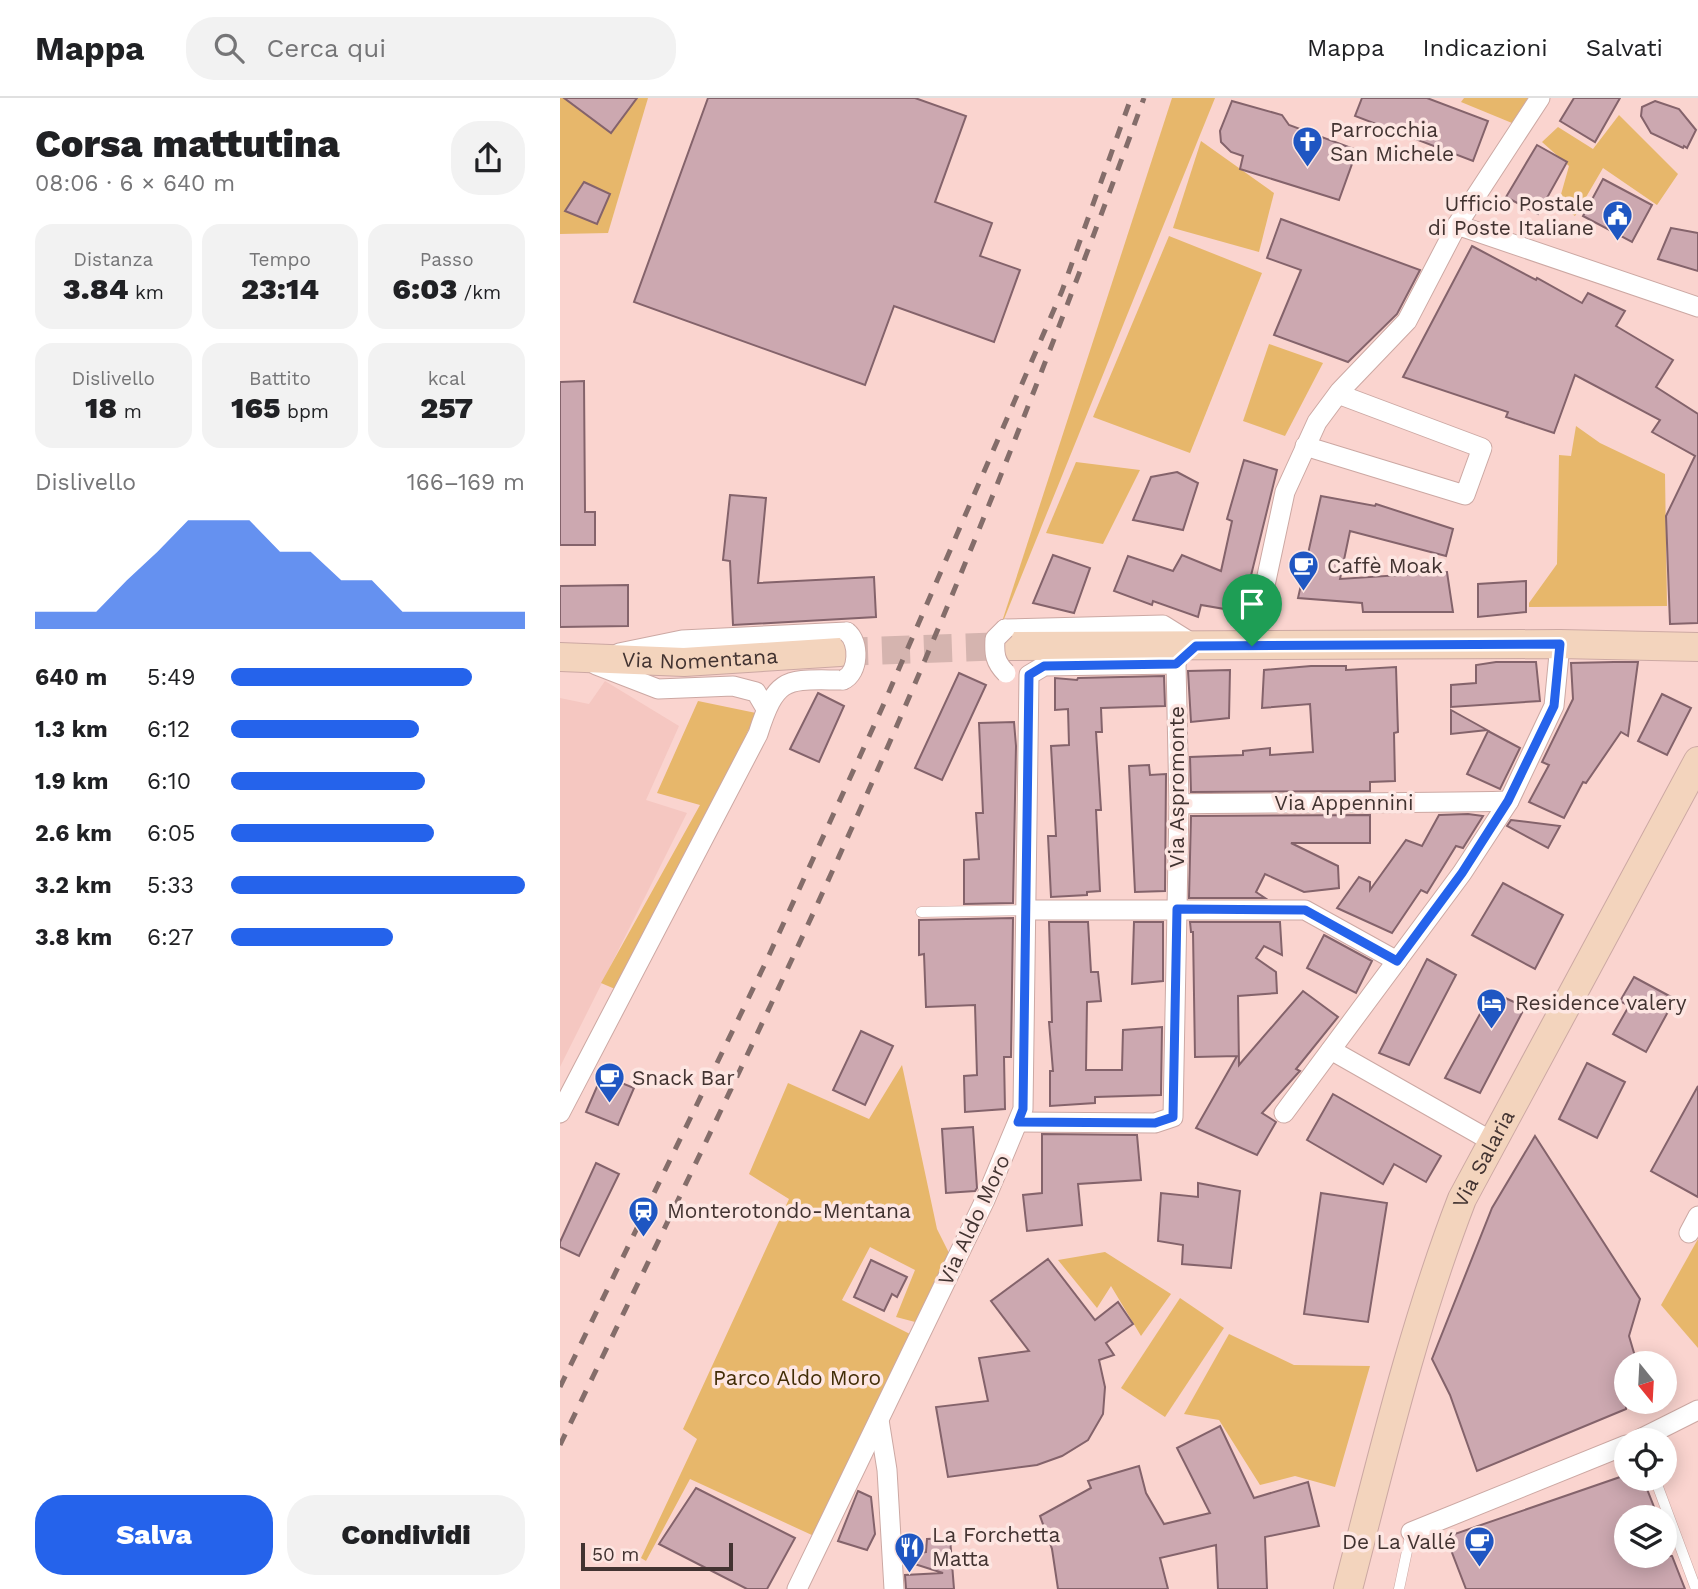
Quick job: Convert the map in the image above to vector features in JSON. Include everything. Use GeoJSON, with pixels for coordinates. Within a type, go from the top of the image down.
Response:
{"type":"FeatureCollection","features":[{"type":"Feature","properties":{"kind":"main road","name":"Via Nomentana"},"geometry":{"type":"LineString","coordinates":[[578,657],[671,662],[844,642]]}},
{"type":"Feature","properties":{"kind":"main road"},"geometry":{"type":"LineString","coordinates":[[1006,649],[1186,655],[1252,646],[1560,644],[1698,647]]}},
{"type":"Feature","properties":{"kind":"main road","name":"Via Salaria"},"geometry":{"type":"LineString","coordinates":[[1348,1589],[1400,1389],[1443,1249],[1462,1199],[1698,761]]}},
{"type":"Feature","properties":{"kind":"street"},"geometry":{"type":"LineString","coordinates":[[1252,646],[1285,492],[1317,422],[1338,394],[1407,321],[1457,225],[1540,98]]}},
{"type":"Feature","properties":{"kind":"street"},"geometry":{"type":"LineString","coordinates":[[1457,225],[1698,307]]}},
{"type":"Feature","properties":{"kind":"street"},"geometry":{"type":"LineString","coordinates":[[1305,446],[1465,495],[1482,448],[1338,394]]}},
{"type":"Feature","properties":{"kind":"street"},"geometry":{"type":"LineString","coordinates":[[560,1113],[758,734],[766,709],[783,685],[794,680],[843,680],[850,677],[854,670],[853,636],[844,642]]}},
{"type":"Feature","properties":{"kind":"street"},"geometry":{"type":"LineString","coordinates":[[1284,1113],[1462,873],[1508,801],[1554,706],[1560,644]]}},
{"type":"Feature","properties":{"kind":"street"},"geometry":{"type":"LineString","coordinates":[[1006,649],[1027,695]]}},
{"type":"Feature","properties":{"kind":"street"},"geometry":{"type":"LineString","coordinates":[[1027,695],[1029,675],[1044,666],[1186,655]]}},
{"type":"Feature","properties":{"kind":"street","name":"Via Aspromonte"},"geometry":{"type":"LineString","coordinates":[[1018,1122],[1155,1123],[1173,1117],[1179,804],[1186,655]]}},
{"type":"Feature","properties":{"kind":"street"},"geometry":{"type":"LineString","coordinates":[[578,657],[658,689],[733,686],[755,692],[766,709]]}},
{"type":"Feature","properties":{"kind":"street","name":"Via Aldo Moro"},"geometry":{"type":"LineString","coordinates":[[797,1589],[985,1200],[1023,1109],[1027,695]]}},
{"type":"Feature","properties":{"kind":"street","name":"Via Appennini"},"geometry":{"type":"LineString","coordinates":[[1179,804],[1508,801]]}},
{"type":"Feature","properties":{"kind":"street"},"geometry":{"type":"LineString","coordinates":[[1026,910],[1305,910],[1397,961]]}},
{"type":"Feature","properties":{"kind":"street"},"geometry":{"type":"LineString","coordinates":[[1331,1051],[1493,1142]]}},
{"type":"Feature","properties":{"kind":"street"},"geometry":{"type":"LineString","coordinates":[[1663,1428],[1698,1410]]}},
{"type":"Feature","properties":{"kind":"street"},"geometry":{"type":"LineString","coordinates":[[879,1420],[887,1470],[894,1589]]}},
{"type":"Feature","properties":{"kind":"street"},"geometry":{"type":"LineString","coordinates":[[1411,1532],[1614,1450]]}},
{"type":"Feature","properties":{"kind":"lane"},"geometry":{"type":"LineString","coordinates":[[921,912],[1026,910]]}},
{"type":"Feature","properties":{"kind":"lane"},"geometry":{"type":"LineString","coordinates":[[1659,1491],[1696,1589]]}},
{"type":"Feature","properties":{"kind":"lane"},"geometry":{"type":"LineString","coordinates":[[1399,1589],[1411,1532]]}},
{"type":"Feature","properties":{"kind":"shaded area"},"geometry":{"type":"Polygon","coordinates":[[[605,681],[679,726],[646,800],[687,813],[560,1067],[560,698],[589,704],[605,681]]]}},
{"type":"Feature","properties":{"kind":"green space"},"geometry":{"type":"Polygon","coordinates":[[[560,98],[648,98],[608,233],[560,234],[560,98]]]}},
{"type":"Feature","properties":{"kind":"green space"},"geometry":{"type":"Polygon","coordinates":[[[1172,98],[1215,98],[998,634],[1172,98]]]}},
{"type":"Feature","properties":{"kind":"green space"},"geometry":{"type":"Polygon","coordinates":[[[1464,98],[1528,98],[1512,123],[1461,102],[1464,98]]]}},
{"type":"Feature","properties":{"kind":"green space"},"geometry":{"type":"Polygon","coordinates":[[[1619,115],[1678,174],[1657,205],[1603,168],[1575,216],[1558,205],[1569,166],[1542,142],[1558,127],[1593,149],[1619,115]]]}},
{"type":"Feature","properties":{"kind":"green space"},"geometry":{"type":"Polygon","coordinates":[[[1201,141],[1274,193],[1259,252],[1173,228],[1201,141]]]}},
{"type":"Feature","properties":{"kind":"green space"},"geometry":{"type":"Polygon","coordinates":[[[1169,236],[1262,273],[1190,453],[1093,417],[1169,236]]]}},
{"type":"Feature","properties":{"kind":"green space"},"geometry":{"type":"Polygon","coordinates":[[[1269,344],[1323,363],[1285,436],[1243,421],[1269,344]]]}},
{"type":"Feature","properties":{"kind":"green space"},"geometry":{"type":"Polygon","coordinates":[[[1576,426],[1600,443],[1665,474],[1667,606],[1529,607],[1529,603],[1557,564],[1559,455],[1571,456],[1576,426]]]}},
{"type":"Feature","properties":{"kind":"green space"},"geometry":{"type":"Polygon","coordinates":[[[1076,462],[1140,470],[1103,544],[1046,533],[1076,462]]]}},
{"type":"Feature","properties":{"kind":"green space"},"geometry":{"type":"Polygon","coordinates":[[[698,701],[756,713],[735,760],[615,989],[601,983],[700,805],[657,793],[698,701]]]}},
{"type":"Feature","properties":{"kind":"green space","name":"Parco Aldo Moro"},"geometry":{"type":"Polygon","coordinates":[[[902,1065],[937,1229],[950,1255],[919,1323],[896,1317],[915,1270],[870,1247],[842,1300],[910,1334],[814,1536],[690,1479],[646,1561],[641,1558],[697,1439],[683,1429],[789,1199],[749,1174],[788,1083],[869,1119],[902,1065]]]}},
{"type":"Feature","properties":{"kind":"green space"},"geometry":{"type":"Polygon","coordinates":[[[1698,1239],[1698,1348],[1661,1305],[1698,1239]]]}},
{"type":"Feature","properties":{"kind":"green space"},"geometry":{"type":"Polygon","coordinates":[[[1105,1252],[1171,1294],[1141,1336],[1111,1286],[1097,1308],[1058,1260],[1105,1252]]]}},
{"type":"Feature","properties":{"kind":"green space"},"geometry":{"type":"Polygon","coordinates":[[[1180,1298],[1224,1328],[1165,1417],[1121,1388],[1180,1298]]]}},
{"type":"Feature","properties":{"kind":"green space"},"geometry":{"type":"Polygon","coordinates":[[[1229,1334],[1294,1365],[1370,1366],[1335,1487],[1295,1476],[1260,1485],[1219,1420],[1184,1414],[1229,1334]]]}},
{"type":"Feature","properties":{"kind":"building"},"geometry":{"type":"Polygon","coordinates":[[[564,98],[637,98],[611,133],[564,98]]]}},
{"type":"Feature","properties":{"kind":"building"},"geometry":{"type":"Polygon","coordinates":[[[708,98],[915,98],[966,116],[935,202],[992,223],[980,256],[1020,270],[994,342],[894,306],[865,385],[634,302],[708,98]]]}},
{"type":"Feature","properties":{"kind":"building"},"geometry":{"type":"Polygon","coordinates":[[[1362,98],[1427,98],[1488,121],[1473,161],[1355,116],[1362,98]]]}},
{"type":"Feature","properties":{"kind":"building"},"geometry":{"type":"Polygon","coordinates":[[[1574,98],[1620,98],[1595,142],[1560,121],[1574,98]]]}},
{"type":"Feature","properties":{"kind":"building"},"geometry":{"type":"Polygon","coordinates":[[[1232,101],[1282,115],[1289,125],[1357,150],[1339,200],[1240,169],[1243,156],[1231,152],[1221,142],[1220,131],[1232,101]]]}},
{"type":"Feature","properties":{"kind":"building"},"geometry":{"type":"Polygon","coordinates":[[[1655,101],[1679,109],[1696,130],[1687,148],[1651,133],[1641,116],[1642,107],[1655,101]]]}},
{"type":"Feature","properties":{"kind":"building"},"geometry":{"type":"Polygon","coordinates":[[[1537,145],[1567,162],[1538,214],[1506,197],[1537,145]]]}},
{"type":"Feature","properties":{"kind":"building"},"geometry":{"type":"Polygon","coordinates":[[[1603,179],[1652,205],[1632,242],[1583,216],[1603,179]]]}},
{"type":"Feature","properties":{"kind":"building"},"geometry":{"type":"Polygon","coordinates":[[[584,182],[610,194],[597,224],[565,211],[584,182]]]}},
{"type":"Feature","properties":{"kind":"building"},"geometry":{"type":"Polygon","coordinates":[[[1281,219],[1420,270],[1397,314],[1348,362],[1274,335],[1301,270],[1267,258],[1281,219]]]}},
{"type":"Feature","properties":{"kind":"building"},"geometry":{"type":"Polygon","coordinates":[[[1671,228],[1698,233],[1698,271],[1658,259],[1671,228]]]}},
{"type":"Feature","properties":{"kind":"building"},"geometry":{"type":"Polygon","coordinates":[[[1472,246],[1582,303],[1588,293],[1625,311],[1616,326],[1673,360],[1656,387],[1698,414],[1698,623],[1670,624],[1666,516],[1695,456],[1652,432],[1660,420],[1575,375],[1554,433],[1506,417],[1508,412],[1403,377],[1472,246]]]}},
{"type":"Feature","properties":{"kind":"building"},"geometry":{"type":"Polygon","coordinates":[[[584,381],[585,512],[595,512],[595,545],[560,545],[560,382],[584,381]]]}},
{"type":"Feature","properties":{"kind":"building"},"geometry":{"type":"Polygon","coordinates":[[[1244,460],[1277,470],[1242,612],[1201,605],[1198,617],[1153,601],[1152,605],[1114,591],[1128,556],[1173,571],[1182,555],[1221,571],[1232,521],[1227,519],[1244,460]]]}},
{"type":"Feature","properties":{"kind":"building"},"geometry":{"type":"Polygon","coordinates":[[[1177,472],[1198,483],[1183,530],[1133,520],[1151,477],[1177,472]]]}},
{"type":"Feature","properties":{"kind":"building"},"geometry":{"type":"Polygon","coordinates":[[[730,495],[766,498],[758,583],[874,577],[876,617],[733,625],[730,561],[723,560],[730,495]]]}},
{"type":"Feature","properties":{"kind":"building"},"geometry":{"type":"Polygon","coordinates":[[[1321,496],[1375,506],[1376,504],[1453,529],[1446,556],[1350,531],[1340,579],[1447,572],[1453,612],[1363,612],[1362,603],[1298,598],[1321,496]]]}},
{"type":"Feature","properties":{"kind":"building"},"geometry":{"type":"Polygon","coordinates":[[[1053,555],[1090,568],[1074,613],[1033,603],[1053,555]]]}},
{"type":"Feature","properties":{"kind":"building"},"geometry":{"type":"Polygon","coordinates":[[[1526,581],[1526,612],[1478,617],[1478,584],[1526,581]]]}},
{"type":"Feature","properties":{"kind":"building"},"geometry":{"type":"Polygon","coordinates":[[[628,585],[628,626],[560,627],[560,586],[628,585]]]}},
{"type":"Feature","properties":{"kind":"building"},"geometry":{"type":"Polygon","coordinates":[[[1536,662],[1540,701],[1451,707],[1451,685],[1476,683],[1476,665],[1536,662]]]}},
{"type":"Feature","properties":{"kind":"building"},"geometry":{"type":"Polygon","coordinates":[[[1638,662],[1628,736],[1621,732],[1586,783],[1583,782],[1564,818],[1529,802],[1549,765],[1542,762],[1573,699],[1571,663],[1638,662]]]}},
{"type":"Feature","properties":{"kind":"building"},"geometry":{"type":"Polygon","coordinates":[[[1346,666],[1346,670],[1396,667],[1398,732],[1394,733],[1395,781],[1370,782],[1370,791],[1191,792],[1190,757],[1243,755],[1243,751],[1270,748],[1270,755],[1313,752],[1310,704],[1262,708],[1264,670],[1346,666]]]}},
{"type":"Feature","properties":{"kind":"building"},"geometry":{"type":"Polygon","coordinates":[[[1230,670],[1229,718],[1191,722],[1188,671],[1230,670]]]}},
{"type":"Feature","properties":{"kind":"building"},"geometry":{"type":"Polygon","coordinates":[[[959,673],[986,685],[942,780],[915,768],[959,673]]]}},
{"type":"Feature","properties":{"kind":"building"},"geometry":{"type":"Polygon","coordinates":[[[1164,676],[1165,706],[1101,708],[1102,732],[1096,732],[1101,810],[1096,810],[1100,891],[1087,892],[1087,895],[1051,897],[1048,836],[1056,836],[1051,746],[1069,745],[1068,709],[1055,710],[1055,678],[1077,680],[1164,676]]]}},
{"type":"Feature","properties":{"kind":"building"},"geometry":{"type":"Polygon","coordinates":[[[818,693],[844,706],[819,762],[790,749],[818,693]]]}},
{"type":"Feature","properties":{"kind":"building"},"geometry":{"type":"Polygon","coordinates":[[[1662,694],[1691,708],[1667,755],[1638,741],[1662,694]]]}},
{"type":"Feature","properties":{"kind":"building"},"geometry":{"type":"Polygon","coordinates":[[[1451,710],[1487,730],[1451,734],[1451,710]]]}},
{"type":"Feature","properties":{"kind":"building"},"geometry":{"type":"Polygon","coordinates":[[[1014,722],[1016,746],[1013,903],[964,904],[964,860],[979,859],[976,813],[983,813],[979,723],[1014,722]]]}},
{"type":"Feature","properties":{"kind":"building"},"geometry":{"type":"Polygon","coordinates":[[[1488,731],[1520,748],[1500,789],[1467,774],[1488,731]]]}},
{"type":"Feature","properties":{"kind":"building"},"geometry":{"type":"Polygon","coordinates":[[[1149,765],[1150,775],[1166,774],[1165,891],[1135,892],[1129,766],[1149,765]]]}},
{"type":"Feature","properties":{"kind":"building"},"geometry":{"type":"Polygon","coordinates":[[[1370,815],[1370,843],[1291,843],[1338,866],[1339,888],[1304,892],[1265,874],[1256,892],[1265,898],[1189,898],[1191,816],[1370,815]]]}},
{"type":"Feature","properties":{"kind":"building"},"geometry":{"type":"Polygon","coordinates":[[[1439,815],[1483,816],[1463,848],[1456,846],[1427,893],[1421,890],[1392,933],[1337,908],[1359,877],[1370,882],[1370,890],[1406,840],[1422,846],[1439,815]]]}},
{"type":"Feature","properties":{"kind":"building"},"geometry":{"type":"Polygon","coordinates":[[[1511,820],[1560,826],[1548,848],[1507,826],[1511,820]]]}},
{"type":"Feature","properties":{"kind":"building"},"geometry":{"type":"Polygon","coordinates":[[[1503,883],[1563,915],[1535,969],[1472,935],[1503,883]]]}},
{"type":"Feature","properties":{"kind":"building"},"geometry":{"type":"Polygon","coordinates":[[[1013,918],[1011,1057],[1004,1057],[1005,1109],[965,1112],[964,1076],[977,1075],[975,1005],[926,1007],[924,954],[919,955],[919,920],[1013,918]]]}},
{"type":"Feature","properties":{"kind":"building"},"geometry":{"type":"Polygon","coordinates":[[[1049,922],[1088,922],[1091,972],[1098,972],[1101,1001],[1087,1002],[1086,1070],[1122,1070],[1123,1030],[1162,1027],[1161,1095],[1095,1097],[1095,1103],[1050,1106],[1050,1071],[1053,1071],[1049,1022],[1052,1022],[1049,922]]]}},
{"type":"Feature","properties":{"kind":"building"},"geometry":{"type":"Polygon","coordinates":[[[1134,922],[1163,922],[1163,981],[1132,984],[1134,922]]]}},
{"type":"Feature","properties":{"kind":"building"},"geometry":{"type":"Polygon","coordinates":[[[1190,922],[1280,922],[1282,955],[1264,946],[1256,958],[1276,972],[1277,993],[1238,996],[1239,1065],[1303,991],[1338,1017],[1296,1069],[1300,1071],[1262,1113],[1276,1122],[1257,1155],[1196,1128],[1237,1056],[1195,1057],[1193,932],[1190,922]]]}},
{"type":"Feature","properties":{"kind":"building"},"geometry":{"type":"Polygon","coordinates":[[[1324,935],[1372,961],[1356,993],[1307,968],[1324,935]]]}},
{"type":"Feature","properties":{"kind":"building"},"geometry":{"type":"Polygon","coordinates":[[[1427,959],[1456,975],[1409,1065],[1379,1053],[1427,959]]]}},
{"type":"Feature","properties":{"kind":"building"},"geometry":{"type":"Polygon","coordinates":[[[1634,977],[1675,999],[1646,1052],[1613,1034],[1629,1006],[1620,1001],[1634,977]]]}},
{"type":"Feature","properties":{"kind":"building"},"geometry":{"type":"Polygon","coordinates":[[[1492,992],[1525,1007],[1480,1093],[1445,1078],[1492,992]]]}},
{"type":"Feature","properties":{"kind":"building"},"geometry":{"type":"Polygon","coordinates":[[[861,1031],[893,1046],[865,1105],[833,1090],[861,1031]]]}},
{"type":"Feature","properties":{"kind":"building"},"geometry":{"type":"Polygon","coordinates":[[[1587,1063],[1625,1082],[1597,1138],[1559,1119],[1587,1063]]]}},
{"type":"Feature","properties":{"kind":"building"},"geometry":{"type":"Polygon","coordinates":[[[602,1075],[634,1088],[618,1125],[586,1112],[602,1075]]]}},
{"type":"Feature","properties":{"kind":"building"},"geometry":{"type":"Polygon","coordinates":[[[1698,1086],[1698,1197],[1651,1171],[1698,1086]]]}},
{"type":"Feature","properties":{"kind":"building"},"geometry":{"type":"Polygon","coordinates":[[[1333,1094],[1441,1156],[1426,1182],[1394,1164],[1383,1184],[1307,1140],[1333,1094]]]}},
{"type":"Feature","properties":{"kind":"building"},"geometry":{"type":"Polygon","coordinates":[[[973,1127],[977,1188],[975,1191],[946,1193],[942,1129],[973,1127]]]}},
{"type":"Feature","properties":{"kind":"building"},"geometry":{"type":"Polygon","coordinates":[[[1042,1134],[1137,1135],[1141,1180],[1078,1184],[1082,1225],[1027,1231],[1023,1195],[1042,1193],[1042,1134]]]}},
{"type":"Feature","properties":{"kind":"building"},"geometry":{"type":"Polygon","coordinates":[[[1535,1136],[1640,1299],[1629,1336],[1633,1351],[1614,1351],[1614,1414],[1477,1471],[1450,1395],[1432,1359],[1492,1208],[1535,1136]]]}},
{"type":"Feature","properties":{"kind":"building","name":"Monterotondo-Mentana"},"geometry":{"type":"Polygon","coordinates":[[[596,1163],[619,1174],[579,1256],[560,1247],[560,1242],[596,1163]]]}},
{"type":"Feature","properties":{"kind":"building"},"geometry":{"type":"Polygon","coordinates":[[[1198,1183],[1240,1191],[1231,1268],[1182,1264],[1183,1245],[1158,1241],[1161,1193],[1198,1197],[1198,1183]]]}},
{"type":"Feature","properties":{"kind":"building"},"geometry":{"type":"Polygon","coordinates":[[[1321,1193],[1387,1203],[1368,1322],[1304,1314],[1321,1193]]]}},
{"type":"Feature","properties":{"kind":"building"},"geometry":{"type":"Polygon","coordinates":[[[1048,1259],[1095,1320],[1118,1302],[1133,1324],[1106,1343],[1114,1355],[1099,1360],[1105,1387],[1103,1414],[1088,1440],[1062,1456],[1037,1465],[948,1477],[936,1407],[988,1401],[979,1358],[1029,1351],[991,1301],[1048,1259]]]}},
{"type":"Feature","properties":{"kind":"building"},"geometry":{"type":"Polygon","coordinates":[[[871,1260],[907,1277],[897,1297],[892,1294],[884,1311],[854,1297],[871,1260]]]}},
{"type":"Feature","properties":{"kind":"building"},"geometry":{"type":"Polygon","coordinates":[[[1220,1426],[1254,1498],[1308,1482],[1319,1526],[1265,1537],[1267,1589],[1218,1589],[1216,1545],[1160,1558],[1168,1589],[1058,1589],[1052,1549],[1040,1516],[1091,1488],[1088,1481],[1139,1466],[1146,1493],[1164,1524],[1210,1513],[1177,1448],[1220,1426]]]}},
{"type":"Feature","properties":{"kind":"building"},"geometry":{"type":"Polygon","coordinates":[[[1614,1479],[1614,1491],[1648,1491],[1653,1505],[1614,1505],[1614,1568],[1677,1568],[1685,1589],[1466,1589],[1446,1537],[1614,1479]]]}},
{"type":"Feature","properties":{"kind":"building"},"geometry":{"type":"Polygon","coordinates":[[[696,1488],[795,1538],[767,1589],[747,1589],[659,1544],[696,1488]]]}},
{"type":"Feature","properties":{"kind":"building"},"geometry":{"type":"Polygon","coordinates":[[[858,1491],[871,1497],[875,1534],[867,1550],[838,1541],[858,1491]]]}},
{"type":"Feature","properties":{"kind":"building"},"geometry":{"type":"Polygon","coordinates":[[[950,1538],[954,1589],[906,1589],[905,1575],[943,1573],[905,1561],[904,1554],[926,1552],[927,1539],[950,1538]]]}},
{"type":"Feature","properties":{"kind":"tunnel"},"geometry":{"type":"LineString","coordinates":[[840,652],[1007,646]]}},
{"type":"Feature","properties":{"kind":"railway"},"geometry":{"type":"LineString","coordinates":[[560,1387],[764,966],[882,708],[1062,291],[1131,98]]}},
{"type":"Feature","properties":{"kind":"railway"},"geometry":{"type":"LineString","coordinates":[[560,1445],[771,1004],[892,737],[1023,419],[1144,98]]}},
{"type":"Feature","properties":{"kind":"place","name":"Parrocchia San Michele"},"geometry":{"type":"Point","coordinates":[1307,169]}},
{"type":"Feature","properties":{"kind":"place","name":"Ufficio Postale di Poste Italiane"},"geometry":{"type":"Point","coordinates":[1617,243]}},
{"type":"Feature","properties":{"kind":"place","name":"Caffè Moak"},"geometry":{"type":"Point","coordinates":[1304,593]}},
{"type":"Feature","properties":{"kind":"place","name":"Residence valery"},"geometry":{"type":"Point","coordinates":[1492,1030]}},
{"type":"Feature","properties":{"kind":"place","name":"Snack Bar"},"geometry":{"type":"Point","coordinates":[609,1105]}},
{"type":"Feature","properties":{"kind":"place","name":"Monterotondo-Mentana"},"geometry":{"type":"Point","coordinates":[644,1238]}},
{"type":"Feature","properties":{"kind":"place","name":"De La Vallé"},"geometry":{"type":"Point","coordinates":[1479,1569]}},
{"type":"Feature","properties":{"kind":"place","name":"La Forchetta Matta"},"geometry":{"type":"Point","coordinates":[909,1574]}},
{"type":"Feature","properties":{"kind":"route"},"geometry":{"type":"LineString","coordinates":[[1560,644],[1554,706],[1508,801],[1462,873],[1397,961],[1305,910],[1177,909],[1173,1117],[1155,1123],[1018,1122],[1023,1109],[1029,675],[1044,666],[1176,664],[1196,646],[1252,646],[1560,644]]}}]}
